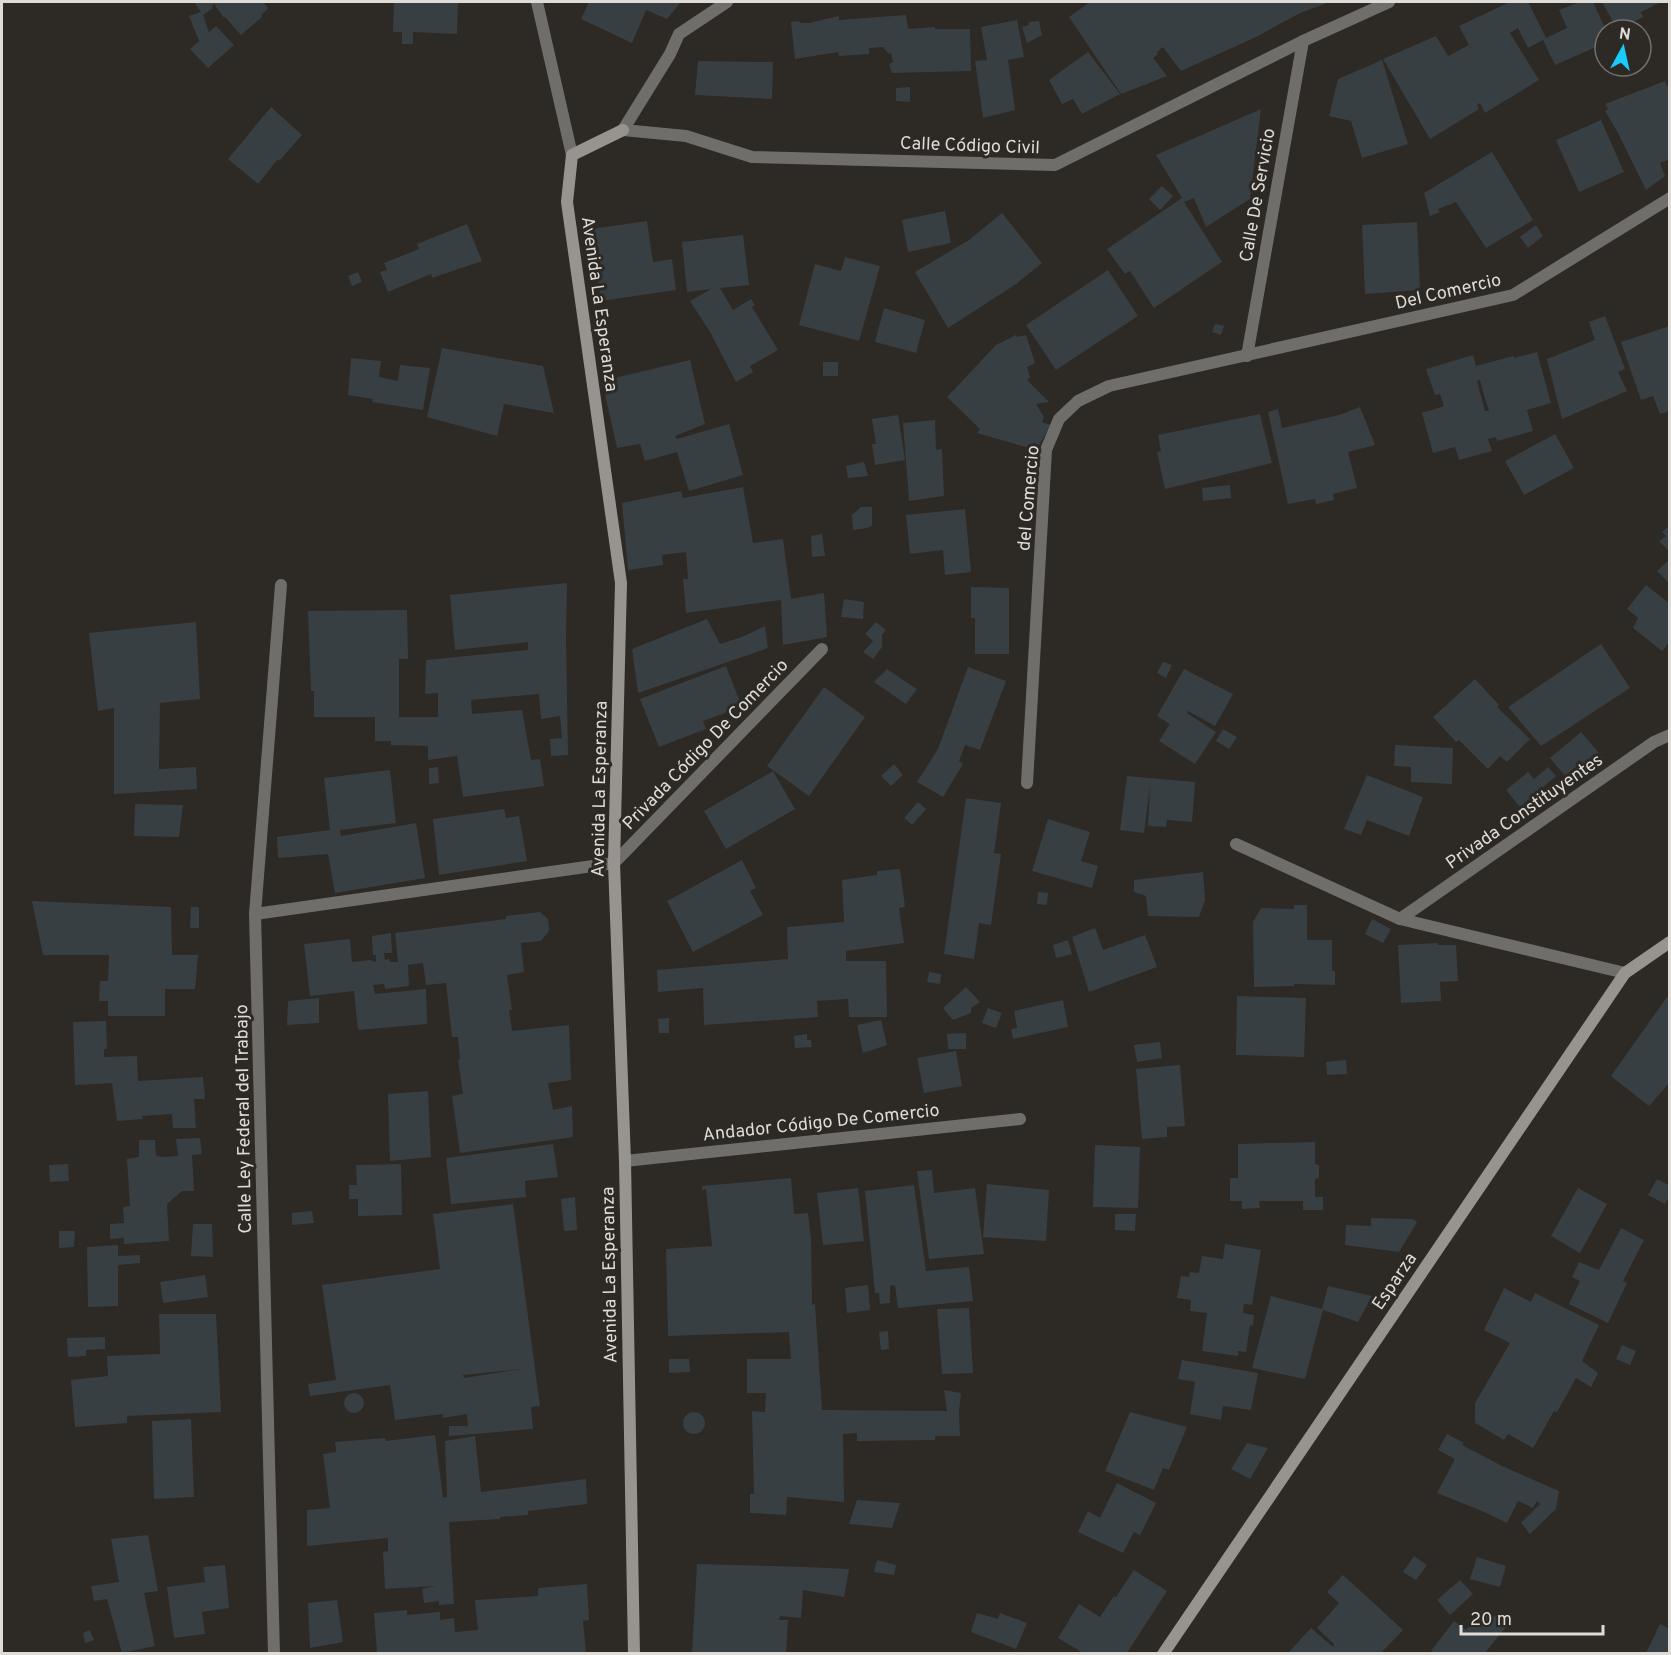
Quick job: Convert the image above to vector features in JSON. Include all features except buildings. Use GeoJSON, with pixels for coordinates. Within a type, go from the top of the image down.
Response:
{"type":"FeatureCollection","features":[{"type":"Feature","properties":{"kind":"street"},"geometry":{"type":"LineString","coordinates":[[537,2],[572,155],[623,130],[670,54],[679,34],[727,2]]}},
{"type":"Feature","properties":{"kind":"street","name":"Calle Código Civil"},"geometry":{"type":"LineString","coordinates":[[623,130],[686,136],[753,157],[1055,165],[1303,41],[1389,2]]}},
{"type":"Feature","properties":{"kind":"street","name":"Calle De Servicio"},"geometry":{"type":"LineString","coordinates":[[1247,356],[1303,41]]}},
{"type":"Feature","properties":{"kind":"street","name":"Avenida La Esperanza"},"geometry":{"type":"LineString","coordinates":[[572,155],[567,202],[621,583],[614,863],[625,1161],[634,1653]]}},
{"type":"Feature","properties":{"kind":"street","name":"Del Comercio"},"geometry":{"type":"LineString","coordinates":[[1247,356],[1513,295],[1670,198]]}},
{"type":"Feature","properties":{"kind":"street","name":"del Comercio"},"geometry":{"type":"LineString","coordinates":[[1027,783],[1046,450],[1059,419],[1078,400],[1109,386],[1247,356]]}},
{"type":"Feature","properties":{"kind":"street","name":"Calle Ley Federal del Trabajo"},"geometry":{"type":"LineString","coordinates":[[274,1653],[255,914],[281,585]]}},
{"type":"Feature","properties":{"kind":"street","name":"Privada Código De Comercio"},"geometry":{"type":"LineString","coordinates":[[614,863],[822,649]]}},
{"type":"Feature","properties":{"kind":"street","name":"Privada Constituyentes"},"geometry":{"type":"LineString","coordinates":[[1400,919],[1654,742],[1670,735]]}},
{"type":"Feature","properties":{"kind":"street"},"geometry":{"type":"LineString","coordinates":[[1236,844],[1400,919],[1625,973]]}},
{"type":"Feature","properties":{"kind":"street"},"geometry":{"type":"LineString","coordinates":[[255,914],[614,863]]}},
{"type":"Feature","properties":{"kind":"street","name":"Esparza"},"geometry":{"type":"LineString","coordinates":[[1163,1653],[1625,973],[1670,942]]}},
{"type":"Feature","properties":{"kind":"street","name":"Andador Código De Comercio"},"geometry":{"type":"LineString","coordinates":[[625,1161],[1020,1119]]}}]}
